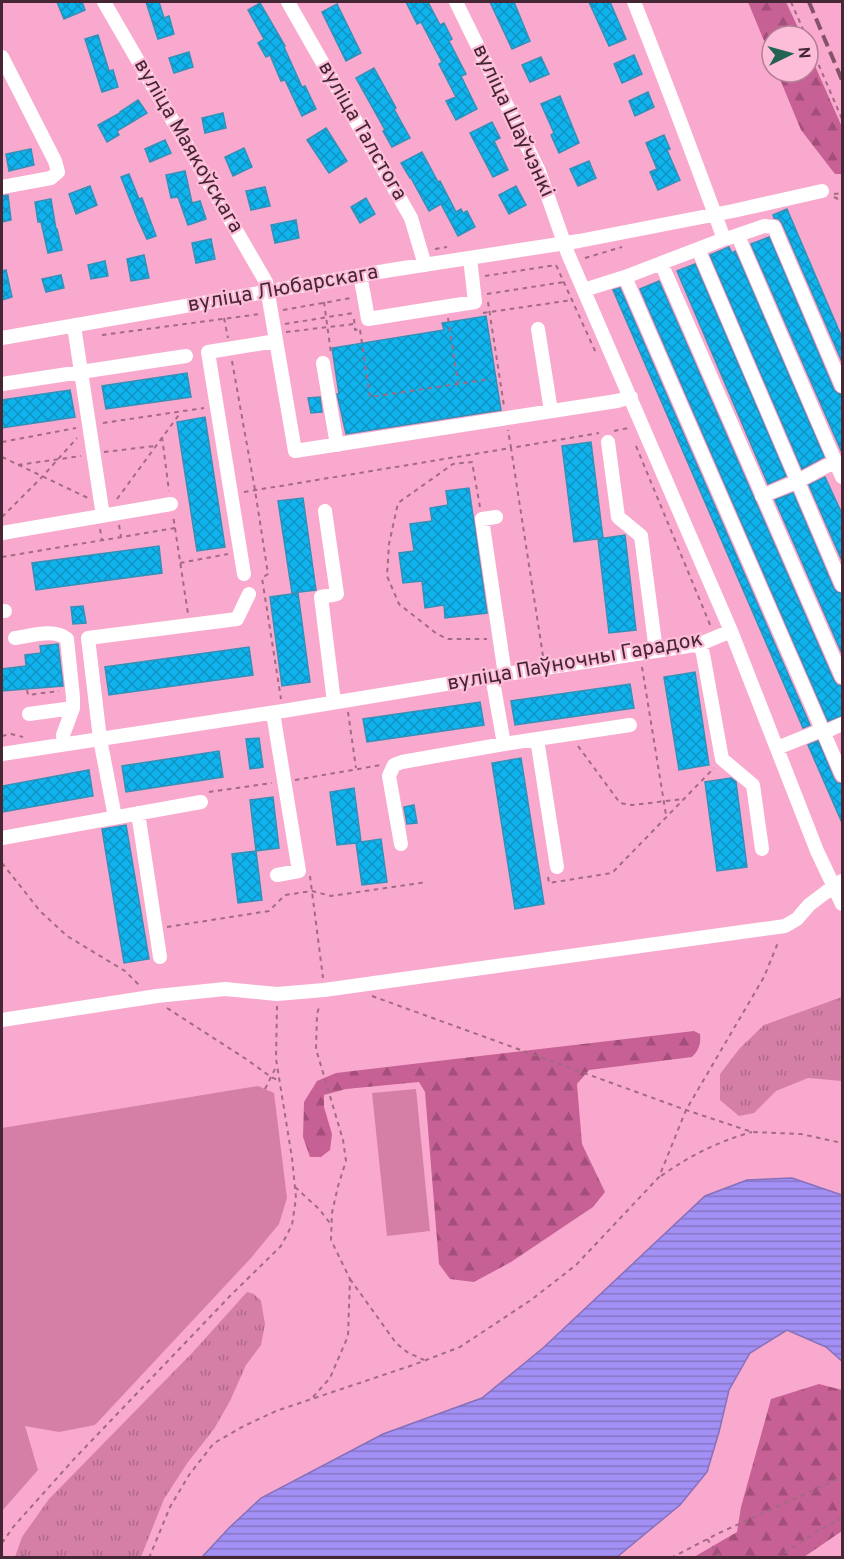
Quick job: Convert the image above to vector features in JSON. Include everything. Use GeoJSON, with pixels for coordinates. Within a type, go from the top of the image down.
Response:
{"type":"FeatureCollection","features":[{"type":"Feature","properties":{"kind":"street","name":"вуліца Маякоўскага"},"geometry":{"type":"LineString","coordinates":[[104,2],[266,282],[295,451],[337,445]]}},
{"type":"Feature","properties":{"kind":"street","name":"вуліца Талстога"},"geometry":{"type":"LineString","coordinates":[[288,2],[411,218],[425,265]]}},
{"type":"Feature","properties":{"kind":"street","name":"вуліца Шаўчэнкі"},"geometry":{"type":"LineString","coordinates":[[456,2],[539,171],[565,243]]}},
{"type":"Feature","properties":{"kind":"street"},"geometry":{"type":"LineString","coordinates":[[634,2],[687,136],[714,214],[731,238],[843,477]]}},
{"type":"Feature","properties":{"kind":"street"},"geometry":{"type":"LineString","coordinates":[[2,57],[55,161],[58,172],[51,178],[2,187]]}},
{"type":"Feature","properties":{"kind":"street","name":"вуліца Любарскага"},"geometry":{"type":"LineString","coordinates":[[2,338],[360,275],[565,243],[826,193]]}},
{"type":"Feature","properties":{"kind":"street"},"geometry":{"type":"LineString","coordinates":[[584,290],[764,226],[774,227],[843,386]]}},
{"type":"Feature","properties":{"kind":"street","name":"вуліца Паўночны Гарадок"},"geometry":{"type":"LineString","coordinates":[[2,754],[700,644],[731,631],[624,399],[565,243]]}},
{"type":"Feature","properties":{"kind":"street"},"geometry":{"type":"LineString","coordinates":[[698,249],[843,585]]}},
{"type":"Feature","properties":{"kind":"street"},"geometry":{"type":"LineString","coordinates":[[360,275],[368,319],[475,302],[470,258]]}},
{"type":"Feature","properties":{"kind":"street"},"geometry":{"type":"LineString","coordinates":[[661,263],[843,677]]}},
{"type":"Feature","properties":{"kind":"street"},"geometry":{"type":"LineString","coordinates":[[625,276],[843,775]]}},
{"type":"Feature","properties":{"kind":"street"},"geometry":{"type":"LineString","coordinates":[[74,326],[106,515]]}},
{"type":"Feature","properties":{"kind":"street"},"geometry":{"type":"LineString","coordinates":[[244,574],[208,352],[230,348],[274,328]]}},
{"type":"Feature","properties":{"kind":"street"},"geometry":{"type":"LineString","coordinates":[[538,329],[551,411]]}},
{"type":"Feature","properties":{"kind":"street"},"geometry":{"type":"LineString","coordinates":[[2,384],[186,356]]}},
{"type":"Feature","properties":{"kind":"street"},"geometry":{"type":"LineString","coordinates":[[327,360],[337,445],[624,399]]}},
{"type":"Feature","properties":{"kind":"street"},"geometry":{"type":"LineString","coordinates":[[608,442],[618,517],[641,536],[656,651]]}},
{"type":"Feature","properties":{"kind":"street"},"geometry":{"type":"LineString","coordinates":[[762,496],[798,481],[836,461]]}},
{"type":"Feature","properties":{"kind":"street"},"geometry":{"type":"LineString","coordinates":[[2,533],[171,504]]}},
{"type":"Feature","properties":{"kind":"street"},"geometry":{"type":"LineString","coordinates":[[325,511],[337,594],[321,597],[334,702]]}},
{"type":"Feature","properties":{"kind":"street"},"geometry":{"type":"LineString","coordinates":[[489,518],[499,639],[498,676],[504,744]]}},
{"type":"Feature","properties":{"kind":"street"},"geometry":{"type":"LineString","coordinates":[[115,817],[100,739],[88,638],[237,619],[249,594]]}},
{"type":"Feature","properties":{"kind":"street"},"geometry":{"type":"LineString","coordinates":[[731,631],[817,851],[838,884],[843,904]]}},
{"type":"Feature","properties":{"kind":"street"},"geometry":{"type":"LineString","coordinates":[[15,638],[50,634],[62,635],[67,639],[74,697],[73,708],[63,735],[64,744]]}},
{"type":"Feature","properties":{"kind":"street"},"geometry":{"type":"LineString","coordinates":[[700,644],[722,759],[753,785],[762,849]]}},
{"type":"Feature","properties":{"kind":"street"},"geometry":{"type":"LineString","coordinates":[[29,714],[73,708]]}},
{"type":"Feature","properties":{"kind":"street"},"geometry":{"type":"LineString","coordinates":[[273,713],[299,871],[277,875]]}},
{"type":"Feature","properties":{"kind":"street"},"geometry":{"type":"LineString","coordinates":[[777,748],[843,724]]}},
{"type":"Feature","properties":{"kind":"street"},"geometry":{"type":"LineString","coordinates":[[401,844],[389,776],[394,765],[504,744],[630,725]]}},
{"type":"Feature","properties":{"kind":"street"},"geometry":{"type":"LineString","coordinates":[[537,739],[552,870]]}},
{"type":"Feature","properties":{"kind":"street"},"geometry":{"type":"LineString","coordinates":[[2,838],[201,802]]}},
{"type":"Feature","properties":{"kind":"street"},"geometry":{"type":"LineString","coordinates":[[138,813],[160,957]]}},
{"type":"Feature","properties":{"kind":"street"},"geometry":{"type":"LineString","coordinates":[[2,1020],[151,997],[225,989],[277,994],[324,990],[785,926],[797,920],[809,905],[838,884]]}},
{"type":"Feature","properties":{"kind":"path"},"geometry":{"type":"LineString","coordinates":[[791,2],[801,24]]}},
{"type":"Feature","properties":{"kind":"path"},"geometry":{"type":"LineString","coordinates":[[820,67],[843,119]]}},
{"type":"Feature","properties":{"kind":"path"},"geometry":{"type":"LineString","coordinates":[[826,193],[843,193]]}},
{"type":"Feature","properties":{"kind":"path"},"geometry":{"type":"LineString","coordinates":[[485,276],[556,265],[599,361]]}},
{"type":"Feature","properties":{"kind":"path"},"geometry":{"type":"LineString","coordinates":[[544,659],[487,294],[564,282]]}},
{"type":"Feature","properties":{"kind":"path"},"geometry":{"type":"LineString","coordinates":[[274,328],[324,302],[342,300]]}},
{"type":"Feature","properties":{"kind":"path"},"geometry":{"type":"LineString","coordinates":[[324,302],[327,360]]}},
{"type":"Feature","properties":{"kind":"path"},"geometry":{"type":"LineString","coordinates":[[274,328],[353,313]]}},
{"type":"Feature","properties":{"kind":"path"},"geometry":{"type":"LineString","coordinates":[[224,318],[268,574],[262,578],[282,701]]}},
{"type":"Feature","properties":{"kind":"path"},"geometry":{"type":"LineString","coordinates":[[100,335],[224,318],[274,328],[354,324]]}},
{"type":"Feature","properties":{"kind":"path"},"geometry":{"type":"LineString","coordinates":[[448,318],[458,383]]}},
{"type":"Feature","properties":{"kind":"path"},"geometry":{"type":"LineString","coordinates":[[360,330],[370,397],[491,379]]}},
{"type":"Feature","properties":{"kind":"path"},"geometry":{"type":"LineString","coordinates":[[231,494],[628,429],[624,399]]}},
{"type":"Feature","properties":{"kind":"path"},"geometry":{"type":"LineString","coordinates":[[2,442],[90,425],[210,408]]}},
{"type":"Feature","properties":{"kind":"path"},"geometry":{"type":"LineString","coordinates":[[102,540],[106,515],[181,412]]}},
{"type":"Feature","properties":{"kind":"path"},"geometry":{"type":"LineString","coordinates":[[2,517],[90,425]]}},
{"type":"Feature","properties":{"kind":"path"},"geometry":{"type":"LineString","coordinates":[[633,439],[713,630]]}},
{"type":"Feature","properties":{"kind":"path"},"geometry":{"type":"LineString","coordinates":[[2,457],[96,502],[121,537]]}},
{"type":"Feature","properties":{"kind":"path"},"geometry":{"type":"LineString","coordinates":[[489,518],[472,462],[453,464],[398,503],[389,544],[387,576],[399,604],[437,634],[448,639],[499,639]]}},
{"type":"Feature","properties":{"kind":"path"},"geometry":{"type":"LineString","coordinates":[[175,528],[190,624]]}},
{"type":"Feature","properties":{"kind":"path"},"geometry":{"type":"LineString","coordinates":[[642,664],[666,817]]}},
{"type":"Feature","properties":{"kind":"path"},"geometry":{"type":"LineString","coordinates":[[348,712],[357,769]]}},
{"type":"Feature","properties":{"kind":"path"},"geometry":{"type":"LineString","coordinates":[[570,734],[620,803],[632,805],[684,799]]}},
{"type":"Feature","properties":{"kind":"path"},"geometry":{"type":"LineString","coordinates":[[552,870],[549,883],[612,873],[722,759]]}},
{"type":"Feature","properties":{"kind":"path"},"geometry":{"type":"LineString","coordinates":[[2,863],[40,911],[68,936],[125,970],[151,997],[280,1082]]}},
{"type":"Feature","properties":{"kind":"path"},"geometry":{"type":"LineString","coordinates":[[155,929],[268,911],[285,896],[312,891],[331,896],[428,882]]}},
{"type":"Feature","properties":{"kind":"path"},"geometry":{"type":"LineString","coordinates":[[312,891],[324,990],[317,1014],[316,1049],[343,1140],[346,1161],[332,1213],[331,1240],[350,1279],[396,1343],[407,1352],[425,1360]]}},
{"type":"Feature","properties":{"kind":"path"},"geometry":{"type":"LineString","coordinates":[[659,1177],[686,1110],[764,977],[785,926]]}},
{"type":"Feature","properties":{"kind":"path"},"geometry":{"type":"LineString","coordinates":[[2,1543],[14,1526],[75,1458],[281,1246],[292,1225],[296,1198],[277,1064],[277,994]]}},
{"type":"Feature","properties":{"kind":"path"},"geometry":{"type":"LineString","coordinates":[[365,994],[752,1132],[801,1134],[843,1143]]}},
{"type":"Feature","properties":{"kind":"path"},"geometry":{"type":"LineString","coordinates":[[265,1089],[277,1064]]}},
{"type":"Feature","properties":{"kind":"path"},"geometry":{"type":"LineString","coordinates":[[149,1557],[170,1507],[189,1476],[214,1443],[276,1411],[460,1347],[531,1300],[576,1265],[659,1177],[709,1146],[752,1132]]}},
{"type":"Feature","properties":{"kind":"path"},"geometry":{"type":"LineString","coordinates":[[295,1187],[319,1209],[332,1225]]}},
{"type":"Feature","properties":{"kind":"path"},"geometry":{"type":"LineString","coordinates":[[313,1397],[330,1378],[348,1336],[350,1279]]}},
{"type":"Feature","properties":{"kind":"path"},"geometry":{"type":"LineString","coordinates":[[671,1557],[843,1477]]}},
{"type":"Feature","properties":{"kind":"path"},"geometry":{"type":"LineString","coordinates":[[777,1557],[843,1518]]}},
{"type":"Feature","properties":{"kind":"path"},"geometry":{"type":"LineString","coordinates":[[707,1539],[721,1557]]}},
{"type":"Feature","properties":{"kind":"green space"},"geometry":{"type":"Polygon","coordinates":[[[748,2],[786,2],[796,24],[760,24],[760,31],[748,2]]]}},
{"type":"Feature","properties":{"kind":"green space"},"geometry":{"type":"Polygon","coordinates":[[[820,77],[842,127],[842,174],[835,174],[801,130],[782,84],[820,84],[820,77]]]}},
{"type":"Feature","properties":{"kind":"green space"},"geometry":{"type":"Polygon","coordinates":[[[842,997],[842,1081],[808,1078],[776,1091],[754,1113],[739,1116],[720,1100],[720,1074],[740,1048],[764,1025],[842,997]]]}},
{"type":"Feature","properties":{"kind":"green space"},"geometry":{"type":"Polygon","coordinates":[[[694,1031],[700,1034],[700,1041],[692,1057],[589,1070],[577,1084],[582,1144],[605,1192],[593,1207],[511,1262],[474,1282],[450,1279],[439,1264],[425,1092],[419,1082],[346,1089],[324,1095],[324,1107],[332,1134],[330,1150],[321,1157],[310,1157],[303,1137],[304,1102],[317,1081],[336,1073],[694,1031]]]}},
{"type":"Feature","properties":{"kind":"green space"},"geometry":{"type":"Polygon","coordinates":[[[258,1086],[274,1093],[287,1198],[279,1224],[251,1258],[95,1425],[59,1432],[25,1426],[38,1470],[2,1511],[2,1128],[258,1086]]]}},
{"type":"Feature","properties":{"kind":"green space"},"geometry":{"type":"Polygon","coordinates":[[[416,1089],[430,1231],[387,1236],[372,1093],[416,1089]]]}},
{"type":"Feature","properties":{"kind":"green space"},"geometry":{"type":"Polygon","coordinates":[[[247,1292],[254,1294],[261,1301],[265,1324],[261,1345],[246,1365],[214,1429],[188,1462],[164,1499],[141,1557],[15,1557],[22,1537],[49,1499],[192,1353],[247,1292]]]}},
{"type":"Feature","properties":{"kind":"green space"},"geometry":{"type":"Polygon","coordinates":[[[819,1384],[842,1390],[842,1531],[804,1557],[694,1557],[737,1532],[741,1507],[771,1399],[819,1384]]]}},
{"type":"Feature","properties":{"kind":"shaded area"},"geometry":{"type":"Polygon","coordinates":[[[792,1178],[842,1195],[842,1361],[826,1347],[787,1330],[750,1353],[729,1390],[707,1472],[680,1505],[617,1557],[202,1557],[261,1498],[383,1434],[482,1398],[543,1348],[705,1196],[747,1180],[792,1178]]]}},
{"type":"Feature","properties":{"kind":"building"},"geometry":{"type":"Polygon","coordinates":[[[57,2],[82,2],[85,10],[64,19],[57,2]]]}},
{"type":"Feature","properties":{"kind":"building"},"geometry":{"type":"Polygon","coordinates":[[[146,2],[159,2],[164,18],[169,16],[174,34],[158,39],[146,2]]]}},
{"type":"Feature","properties":{"kind":"building"},"geometry":{"type":"Polygon","coordinates":[[[406,2],[428,2],[440,25],[444,23],[452,39],[449,41],[466,74],[461,76],[477,109],[456,120],[446,101],[456,97],[439,64],[442,62],[421,22],[417,24],[406,2]]]}},
{"type":"Feature","properties":{"kind":"building"},"geometry":{"type":"Polygon","coordinates":[[[490,2],[514,2],[530,41],[512,49],[490,2]]]}},
{"type":"Feature","properties":{"kind":"building"},"geometry":{"type":"Polygon","coordinates":[[[589,2],[610,2],[626,39],[609,46],[589,2]]]}},
{"type":"Feature","properties":{"kind":"building"},"geometry":{"type":"Polygon","coordinates":[[[260,3],[285,46],[302,87],[305,86],[316,109],[302,116],[285,80],[281,81],[270,55],[266,57],[258,43],[264,39],[248,10],[260,3]]]}},
{"type":"Feature","properties":{"kind":"building"},"geometry":{"type":"Polygon","coordinates":[[[337,4],[361,53],[346,61],[322,12],[337,4]]]}},
{"type":"Feature","properties":{"kind":"building"},"geometry":{"type":"Polygon","coordinates":[[[98,35],[109,71],[113,70],[118,87],[102,92],[85,39],[98,35]]]}},
{"type":"Feature","properties":{"kind":"building"},"geometry":{"type":"Polygon","coordinates":[[[189,52],[193,67],[174,73],[169,58],[189,52]]]}},
{"type":"Feature","properties":{"kind":"building"},"geometry":{"type":"Polygon","coordinates":[[[634,55],[642,74],[622,83],[614,64],[634,55]]]}},
{"type":"Feature","properties":{"kind":"building"},"geometry":{"type":"Polygon","coordinates":[[[541,57],[549,74],[530,82],[522,65],[541,57]]]}},
{"type":"Feature","properties":{"kind":"building"},"geometry":{"type":"Polygon","coordinates":[[[374,68],[410,138],[392,147],[356,78],[374,68]]]}},
{"type":"Feature","properties":{"kind":"building"},"geometry":{"type":"Polygon","coordinates":[[[648,92],[654,107],[635,116],[629,101],[648,92]]]}},
{"type":"Feature","properties":{"kind":"building"},"geometry":{"type":"Polygon","coordinates":[[[560,96],[579,143],[559,153],[551,135],[554,133],[541,104],[560,96]]]}},
{"type":"Feature","properties":{"kind":"building"},"geometry":{"type":"Polygon","coordinates":[[[138,100],[147,113],[117,131],[119,135],[107,142],[98,125],[138,100]]]}},
{"type":"Feature","properties":{"kind":"building"},"geometry":{"type":"Polygon","coordinates":[[[223,113],[226,128],[205,133],[202,118],[223,113]]]}},
{"type":"Feature","properties":{"kind":"building"},"geometry":{"type":"Polygon","coordinates":[[[492,122],[500,138],[494,141],[508,170],[493,177],[470,133],[492,122]]]}},
{"type":"Feature","properties":{"kind":"building"},"geometry":{"type":"Polygon","coordinates":[[[326,128],[347,161],[329,173],[307,140],[326,128]]]}},
{"type":"Feature","properties":{"kind":"building"},"geometry":{"type":"Polygon","coordinates":[[[664,135],[670,149],[667,150],[680,180],[658,190],[650,172],[657,169],[646,143],[664,135]]]}},
{"type":"Feature","properties":{"kind":"building"},"geometry":{"type":"Polygon","coordinates":[[[165,140],[171,153],[150,162],[145,149],[165,140]]]}},
{"type":"Feature","properties":{"kind":"building"},"geometry":{"type":"Polygon","coordinates":[[[244,148],[252,167],[233,176],[225,157],[244,148]]]}},
{"type":"Feature","properties":{"kind":"building"},"geometry":{"type":"Polygon","coordinates":[[[31,149],[34,165],[9,171],[6,154],[31,149]]]}},
{"type":"Feature","properties":{"kind":"building"},"geometry":{"type":"Polygon","coordinates":[[[422,152],[456,212],[461,209],[463,213],[467,211],[475,227],[458,236],[441,204],[429,211],[401,163],[422,152]]]}},
{"type":"Feature","properties":{"kind":"building"},"geometry":{"type":"Polygon","coordinates":[[[589,161],[596,178],[578,186],[570,169],[589,161]]]}},
{"type":"Feature","properties":{"kind":"building"},"geometry":{"type":"Polygon","coordinates":[[[185,171],[192,203],[200,201],[206,219],[188,225],[178,197],[171,198],[166,175],[185,171]]]}},
{"type":"Feature","properties":{"kind":"building"},"geometry":{"type":"Polygon","coordinates":[[[129,174],[139,199],[142,198],[156,236],[147,239],[138,220],[121,177],[129,174]]]}},
{"type":"Feature","properties":{"kind":"building"},"geometry":{"type":"Polygon","coordinates":[[[90,186],[97,205],[76,214],[69,194],[90,186]]]}},
{"type":"Feature","properties":{"kind":"building"},"geometry":{"type":"Polygon","coordinates":[[[516,186],[526,205],[509,214],[499,195],[516,186]]]}},
{"type":"Feature","properties":{"kind":"building"},"geometry":{"type":"Polygon","coordinates":[[[265,187],[270,206],[251,210],[246,191],[265,187]]]}},
{"type":"Feature","properties":{"kind":"building"},"geometry":{"type":"Polygon","coordinates":[[[8,195],[11,220],[2,222],[2,196],[8,195]]]}},
{"type":"Feature","properties":{"kind":"building"},"geometry":{"type":"Polygon","coordinates":[[[366,198],[375,214],[360,223],[351,207],[366,198]]]}},
{"type":"Feature","properties":{"kind":"building"},"geometry":{"type":"Polygon","coordinates":[[[51,199],[62,250],[48,253],[41,222],[38,222],[35,202],[51,199]]]}},
{"type":"Feature","properties":{"kind":"building"},"geometry":{"type":"Polygon","coordinates":[[[787,209],[843,340],[843,364],[782,223],[779,219],[774,218],[773,215],[787,209]]]}},
{"type":"Feature","properties":{"kind":"building"},"geometry":{"type":"Polygon","coordinates":[[[296,220],[299,238],[275,243],[271,225],[296,220]]]}},
{"type":"Feature","properties":{"kind":"building"},"geometry":{"type":"Polygon","coordinates":[[[769,237],[834,390],[843,395],[843,455],[751,244],[769,237]]]}},
{"type":"Feature","properties":{"kind":"building"},"geometry":{"type":"Polygon","coordinates":[[[211,239],[215,259],[196,263],[192,243],[211,239]]]}},
{"type":"Feature","properties":{"kind":"building"},"geometry":{"type":"Polygon","coordinates":[[[729,247],[732,253],[735,251],[824,457],[802,469],[710,255],[729,247]]]}},
{"type":"Feature","properties":{"kind":"building"},"geometry":{"type":"Polygon","coordinates":[[[144,255],[149,278],[131,281],[127,259],[144,255]]]}},
{"type":"Feature","properties":{"kind":"building"},"geometry":{"type":"Polygon","coordinates":[[[105,261],[108,276],[91,279],[88,265],[105,261]]]}},
{"type":"Feature","properties":{"kind":"building"},"geometry":{"type":"Polygon","coordinates":[[[695,264],[786,476],[768,484],[677,271],[695,264]]]}},
{"type":"Feature","properties":{"kind":"building"},"geometry":{"type":"Polygon","coordinates":[[[6,270],[12,297],[2,300],[2,271],[6,270]]]}},
{"type":"Feature","properties":{"kind":"building"},"geometry":{"type":"Polygon","coordinates":[[[61,275],[64,288],[46,292],[42,279],[61,275]]]}},
{"type":"Feature","properties":{"kind":"building"},"geometry":{"type":"Polygon","coordinates":[[[659,281],[834,681],[837,685],[843,686],[843,715],[828,721],[640,289],[659,281]]]}},
{"type":"Feature","properties":{"kind":"building"},"geometry":{"type":"Polygon","coordinates":[[[620,288],[810,725],[803,728],[613,290],[620,288]]]}},
{"type":"Feature","properties":{"kind":"building"},"geometry":{"type":"Polygon","coordinates":[[[486,316],[501,410],[346,434],[337,394],[339,394],[332,348],[444,330],[442,323],[486,316]]]}},
{"type":"Feature","properties":{"kind":"building"},"geometry":{"type":"Polygon","coordinates":[[[187,373],[191,397],[106,409],[102,386],[187,373]]]}},
{"type":"Feature","properties":{"kind":"building"},"geometry":{"type":"Polygon","coordinates":[[[70,390],[75,417],[2,428],[2,400],[70,390]]]}},
{"type":"Feature","properties":{"kind":"building"},"geometry":{"type":"Polygon","coordinates":[[[320,397],[322,412],[311,413],[308,398],[320,397]]]}},
{"type":"Feature","properties":{"kind":"building"},"geometry":{"type":"Polygon","coordinates":[[[205,417],[225,547],[197,551],[177,422],[205,417]]]}},
{"type":"Feature","properties":{"kind":"building"},"geometry":{"type":"Polygon","coordinates":[[[591,442],[603,538],[574,542],[562,446],[591,442]]]}},
{"type":"Feature","properties":{"kind":"building"},"geometry":{"type":"Polygon","coordinates":[[[825,477],[843,516],[843,563],[809,485],[825,477]]]}},
{"type":"Feature","properties":{"kind":"building"},"geometry":{"type":"Polygon","coordinates":[[[469,488],[487,613],[445,618],[444,605],[425,608],[422,581],[403,583],[399,553],[414,551],[410,524],[432,521],[430,508],[448,505],[446,491],[469,488]]]}},
{"type":"Feature","properties":{"kind":"building"},"geometry":{"type":"Polygon","coordinates":[[[793,493],[834,589],[843,594],[843,656],[775,500],[793,493]]]}},
{"type":"Feature","properties":{"kind":"building"},"geometry":{"type":"Polygon","coordinates":[[[303,498],[316,590],[292,593],[278,501],[303,498]]]}},
{"type":"Feature","properties":{"kind":"building"},"geometry":{"type":"Polygon","coordinates":[[[625,535],[636,630],[609,633],[598,539],[625,535]]]}},
{"type":"Feature","properties":{"kind":"building"},"geometry":{"type":"Polygon","coordinates":[[[159,546],[162,573],[36,590],[32,563],[159,546]]]}},
{"type":"Feature","properties":{"kind":"building"},"geometry":{"type":"Polygon","coordinates":[[[298,593],[310,682],[282,686],[270,597],[298,593]]]}},
{"type":"Feature","properties":{"kind":"building"},"geometry":{"type":"Polygon","coordinates":[[[83,606],[86,623],[73,624],[71,607],[83,606]]]}},
{"type":"Feature","properties":{"kind":"building"},"geometry":{"type":"Polygon","coordinates":[[[58,644],[63,686],[2,691],[2,669],[26,666],[25,655],[41,653],[40,646],[58,644]]]}},
{"type":"Feature","properties":{"kind":"building"},"geometry":{"type":"Polygon","coordinates":[[[249,647],[253,675],[109,695],[105,667],[249,647]]]}},
{"type":"Feature","properties":{"kind":"building"},"geometry":{"type":"Polygon","coordinates":[[[695,672],[709,765],[679,770],[664,677],[695,672]]]}},
{"type":"Feature","properties":{"kind":"building"},"geometry":{"type":"Polygon","coordinates":[[[630,684],[634,708],[515,725],[511,701],[630,684]]]}},
{"type":"Feature","properties":{"kind":"building"},"geometry":{"type":"Polygon","coordinates":[[[480,702],[484,725],[367,742],[363,719],[480,702]]]}},
{"type":"Feature","properties":{"kind":"building"},"geometry":{"type":"Polygon","coordinates":[[[259,738],[263,767],[250,769],[246,739],[259,738]]]}},
{"type":"Feature","properties":{"kind":"building"},"geometry":{"type":"Polygon","coordinates":[[[818,741],[834,779],[837,783],[843,784],[843,825],[808,745],[818,741]]]}},
{"type":"Feature","properties":{"kind":"building"},"geometry":{"type":"Polygon","coordinates":[[[219,751],[223,777],[126,792],[122,766],[219,751]]]}},
{"type":"Feature","properties":{"kind":"building"},"geometry":{"type":"Polygon","coordinates":[[[521,758],[544,904],[515,909],[492,763],[521,758]]]}},
{"type":"Feature","properties":{"kind":"building"},"geometry":{"type":"Polygon","coordinates":[[[89,770],[93,796],[2,812],[2,786],[89,770]]]}},
{"type":"Feature","properties":{"kind":"building"},"geometry":{"type":"Polygon","coordinates":[[[731,778],[736,782],[747,867],[717,871],[705,782],[731,778]]]}},
{"type":"Feature","properties":{"kind":"building"},"geometry":{"type":"Polygon","coordinates":[[[354,788],[361,842],[381,839],[387,882],[362,885],[356,843],[337,845],[330,792],[354,788]]]}},
{"type":"Feature","properties":{"kind":"building"},"geometry":{"type":"Polygon","coordinates":[[[273,797],[279,848],[256,851],[250,800],[273,797]]]}},
{"type":"Feature","properties":{"kind":"building"},"geometry":{"type":"Polygon","coordinates":[[[414,805],[417,823],[407,824],[404,807],[414,805]]]}},
{"type":"Feature","properties":{"kind":"building"},"geometry":{"type":"Polygon","coordinates":[[[126,825],[149,959],[124,963],[102,829],[126,825]]]}},
{"type":"Feature","properties":{"kind":"building"},"geometry":{"type":"Polygon","coordinates":[[[256,851],[262,900],[238,903],[232,854],[256,851]]]}},
{"type":"Feature","properties":{"kind":"railway"},"geometry":{"type":"LineString","coordinates":[[809,2],[842,80]]}}]}
